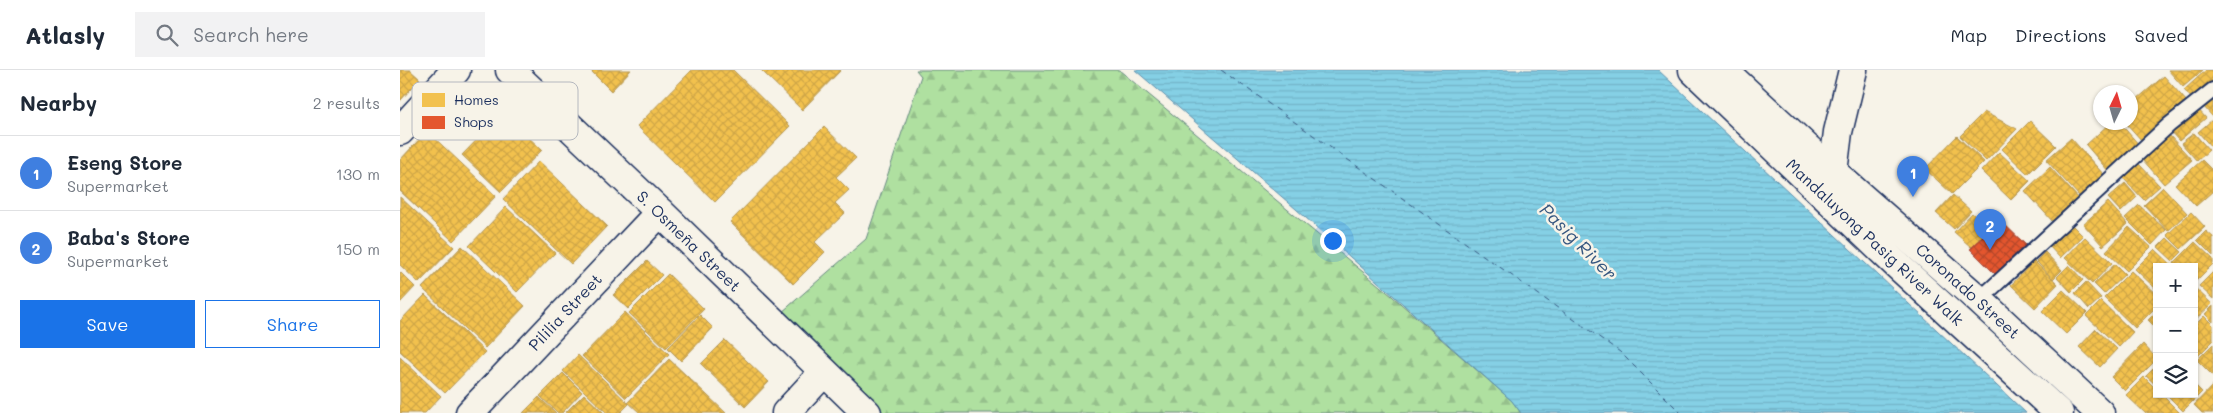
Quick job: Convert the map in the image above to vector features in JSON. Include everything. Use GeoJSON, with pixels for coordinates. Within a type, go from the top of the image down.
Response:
{"type":"FeatureCollection","features":[{"type":"Feature","properties":{"kind":"street"},"geometry":{"type":"LineString","coordinates":[[445,82],[456,70]]}},
{"type":"Feature","properties":{"kind":"street","name":"S. Osmeña Street"},"geometry":{"type":"LineString","coordinates":[[510,70],[523,82]]}},
{"type":"Feature","properties":{"kind":"street","name":"Mandaluyong Pasig River Walk"},"geometry":{"type":"LineString","coordinates":[[1693,70],[1896,264],[2059,413]]}},
{"type":"Feature","properties":{"kind":"street","name":"Coronado Street"},"geometry":{"type":"LineString","coordinates":[[1723,70],[1833,172],[1979,300],[2100,413]]}},
{"type":"Feature","properties":{"kind":"street"},"geometry":{"type":"LineString","coordinates":[[1833,172],[1838,132],[1853,70]]}},
{"type":"Feature","properties":{"kind":"street"},"geometry":{"type":"LineString","coordinates":[[400,131],[412,118]]}},
{"type":"Feature","properties":{"kind":"street","name":"S. Osmeña Street"},"geometry":{"type":"LineString","coordinates":[[578,134],[867,413]]}},
{"type":"Feature","properties":{"kind":"street","name":"Pililia Street"},"geometry":{"type":"LineString","coordinates":[[470,413],[660,212]]}},
{"type":"Feature","properties":{"kind":"street"},"geometry":{"type":"LineString","coordinates":[[786,413],[824,372]]}},
{"type":"Feature","properties":{"kind":"lane"},"geometry":{"type":"LineString","coordinates":[[1979,300],[2170,125],[2213,90]]}},
{"type":"Feature","properties":{"kind":"green space"},"geometry":{"type":"Polygon","coordinates":[[[916,70],[1119,70],[1392,296],[1512,401],[1521,413],[882,413],[781,313],[866,239],[921,76],[916,70]]]}},
{"type":"Feature","properties":{"kind":"water","name":"Pasig River"},"geometry":{"type":"Polygon","coordinates":[[[1135,70],[1658,70],[2026,413],[1521,413],[1512,401],[1296,209],[1135,70]]]}},
{"type":"Feature","properties":{"kind":"building: Homes"},"geometry":{"type":"Polygon","coordinates":[[[400,70],[410,70],[420,79],[417,82],[412,82],[412,88],[400,101],[400,70]]]}},
{"type":"Feature","properties":{"kind":"building: Homes"},"geometry":{"type":"Polygon","coordinates":[[[590,70],[631,70],[611,91],[590,70]]]}},
{"type":"Feature","properties":{"kind":"building: Homes"},"geometry":{"type":"Polygon","coordinates":[[[692,70],[733,70],[790,126],[715,202],[637,126],[692,70]]]}},
{"type":"Feature","properties":{"kind":"building: Homes"},"geometry":{"type":"Polygon","coordinates":[[[761,70],[841,70],[802,110],[761,70]]]}},
{"type":"Feature","properties":{"kind":"building: Homes"},"geometry":{"type":"Polygon","coordinates":[[[2168,70],[2203,70],[2183,87],[2168,70]]]}},
{"type":"Feature","properties":{"kind":"building: Homes"},"geometry":{"type":"Polygon","coordinates":[[[2206,70],[2213,70],[2213,83],[2194,101],[2184,90],[2206,70]]]}},
{"type":"Feature","properties":{"kind":"building: Homes"},"geometry":{"type":"Polygon","coordinates":[[[2164,76],[2188,103],[2143,142],[2132,130],[2138,130],[2138,98],[2164,76]]]}},
{"type":"Feature","properties":{"kind":"building: Homes"},"geometry":{"type":"Polygon","coordinates":[[[2213,96],[2213,117],[2202,105],[2213,96]]]}},
{"type":"Feature","properties":{"kind":"building: Homes"},"geometry":{"type":"Polygon","coordinates":[[[2196,107],[2206,118],[2179,141],[2169,130],[2196,107]]]}},
{"type":"Feature","properties":{"kind":"building: Homes"},"geometry":{"type":"Polygon","coordinates":[[[1984,112],[2017,129],[1986,161],[1960,136],[1984,112]]]}},
{"type":"Feature","properties":{"kind":"building: Homes"},"geometry":{"type":"Polygon","coordinates":[[[2213,120],[2213,149],[2198,132],[2213,120]]]}},
{"type":"Feature","properties":{"kind":"building: Homes"},"geometry":{"type":"Polygon","coordinates":[[[2030,121],[2056,146],[2028,174],[2002,149],[2030,121]]]}},
{"type":"Feature","properties":{"kind":"building: Homes"},"geometry":{"type":"Polygon","coordinates":[[[824,127],[856,158],[836,177],[849,190],[835,203],[845,213],[815,242],[825,252],[793,284],[730,222],[824,127]]]}},
{"type":"Feature","properties":{"kind":"building: Homes"},"geometry":{"type":"Polygon","coordinates":[[[2102,130],[2126,130],[2140,146],[2109,172],[2086,145],[2102,130]]]}},
{"type":"Feature","properties":{"kind":"building: Homes"},"geometry":{"type":"Polygon","coordinates":[[[2194,133],[2209,150],[2197,161],[2181,143],[2194,133]]]}},
{"type":"Feature","properties":{"kind":"building: Homes"},"geometry":{"type":"Polygon","coordinates":[[[2169,135],[2192,160],[2164,184],[2142,159],[2169,135]]]}},
{"type":"Feature","properties":{"kind":"building: Homes"},"geometry":{"type":"Polygon","coordinates":[[[1957,136],[1984,162],[1952,194],[1925,169],[1957,136]]]}},
{"type":"Feature","properties":{"kind":"building: Homes"},"geometry":{"type":"Polygon","coordinates":[[[2071,138],[2105,176],[2080,197],[2046,160],[2071,138]]]}},
{"type":"Feature","properties":{"kind":"building: Homes"},"geometry":{"type":"Polygon","coordinates":[[[419,140],[437,140],[496,196],[453,241],[400,191],[400,160],[419,140]]]}},
{"type":"Feature","properties":{"kind":"building: Homes"},"geometry":{"type":"Polygon","coordinates":[[[477,140],[531,140],[542,150],[501,192],[462,155],[477,140]]]}},
{"type":"Feature","properties":{"kind":"building: Homes"},"geometry":{"type":"Polygon","coordinates":[[[1999,152],[2030,181],[2011,200],[1981,171],[1999,152]]]}},
{"type":"Feature","properties":{"kind":"building: Homes"},"geometry":{"type":"Polygon","coordinates":[[[2202,160],[2213,171],[2213,191],[2196,206],[2175,184],[2202,160]]]}},
{"type":"Feature","properties":{"kind":"building: Homes"},"geometry":{"type":"Polygon","coordinates":[[[539,161],[607,226],[571,264],[503,199],[539,161]]]}},
{"type":"Feature","properties":{"kind":"building: Homes"},"geometry":{"type":"Polygon","coordinates":[[[2138,163],[2160,186],[2144,200],[2122,177],[2138,163]]]}},
{"type":"Feature","properties":{"kind":"building: Homes"},"geometry":{"type":"Polygon","coordinates":[[[2050,167],[2080,200],[2054,223],[2025,191],[2050,167]]]}},
{"type":"Feature","properties":{"kind":"building: Homes"},"geometry":{"type":"Polygon","coordinates":[[[2125,183],[2137,197],[2121,212],[2108,198],[2125,183]]]}},
{"type":"Feature","properties":{"kind":"building: Homes"},"geometry":{"type":"Polygon","coordinates":[[[2163,187],[2187,213],[2168,231],[2144,205],[2163,187]]]}},
{"type":"Feature","properties":{"kind":"building: Homes"},"geometry":{"type":"Polygon","coordinates":[[[1953,195],[1971,211],[1954,229],[1936,213],[1953,195]]]}},
{"type":"Feature","properties":{"kind":"building: Homes"},"geometry":{"type":"Polygon","coordinates":[[[400,197],[454,247],[419,283],[400,265],[400,197]]]}},
{"type":"Feature","properties":{"kind":"building: Homes"},"geometry":{"type":"Polygon","coordinates":[[[2108,202],[2128,224],[2103,246],[2083,224],[2108,202]]]}},
{"type":"Feature","properties":{"kind":"building: Homes"},"geometry":{"type":"Polygon","coordinates":[[[2139,205],[2166,230],[2152,245],[2125,218],[2139,205]]]}},
{"type":"Feature","properties":{"kind":"building: Homes"},"geometry":{"type":"Polygon","coordinates":[[[506,207],[555,253],[517,292],[469,246],[506,207]]]}},
{"type":"Feature","properties":{"kind":"building: Homes"},"geometry":{"type":"Polygon","coordinates":[[[2191,212],[2205,227],[2181,249],[2167,235],[2191,212]]]}},
{"type":"Feature","properties":{"kind":"building: Homes"},"geometry":{"type":"Polygon","coordinates":[[[1972,213],[1989,229],[1971,247],[1954,232],[1972,213]]]}},
{"type":"Feature","properties":{"kind":"building: Homes"},"geometry":{"type":"Polygon","coordinates":[[[2072,225],[2083,236],[2060,258],[2049,246],[2072,225]]]}},
{"type":"Feature","properties":{"kind":"building: Homes"},"geometry":{"type":"Polygon","coordinates":[[[2129,227],[2151,247],[2127,271],[2106,251],[2129,227]]]}},
{"type":"Feature","properties":{"kind":"building: Homes"},"geometry":{"type":"Polygon","coordinates":[[[2206,231],[2213,237],[2213,256],[2197,240],[2206,231]]]}},
{"type":"Feature","properties":{"kind":"building: Homes"},"geometry":{"type":"Polygon","coordinates":[[[2085,237],[2112,263],[2092,284],[2065,258],[2085,237]]]}},
{"type":"Feature","properties":{"kind":"building: Homes"},"geometry":{"type":"Polygon","coordinates":[[[2167,238],[2182,252],[2173,261],[2158,247],[2167,238]]]}},
{"type":"Feature","properties":{"kind":"building: Homes"},"geometry":{"type":"Polygon","coordinates":[[[2195,242],[2213,259],[2213,264],[2198,279],[2198,263],[2174,263],[2195,242]]]}},
{"type":"Feature","properties":{"kind":"building: Homes"},"geometry":{"type":"Polygon","coordinates":[[[462,246],[525,306],[485,348],[422,288],[462,246]]]}},
{"type":"Feature","properties":{"kind":"building: Homes"},"geometry":{"type":"Polygon","coordinates":[[[2155,249],[2170,263],[2153,263],[2153,286],[2135,269],[2155,249]]]}},
{"type":"Feature","properties":{"kind":"building: Homes"},"geometry":{"type":"Polygon","coordinates":[[[2045,252],[2062,270],[2053,279],[2036,261],[2045,252]]]}},
{"type":"Feature","properties":{"kind":"building: Homes"},"geometry":{"type":"Polygon","coordinates":[[[647,261],[662,275],[628,309],[613,295],[647,261]]]}},
{"type":"Feature","properties":{"kind":"building: Homes"},"geometry":{"type":"Polygon","coordinates":[[[2034,261],[2058,284],[2035,308],[2011,285],[2034,261]]]}},
{"type":"Feature","properties":{"kind":"building: Homes"},"geometry":{"type":"Polygon","coordinates":[[[2115,264],[2125,274],[2104,294],[2094,284],[2115,264]]]}},
{"type":"Feature","properties":{"kind":"building: Homes"},"geometry":{"type":"Polygon","coordinates":[[[2069,265],[2083,280],[2071,292],[2057,277],[2069,265]]]}},
{"type":"Feature","properties":{"kind":"building: Homes"},"geometry":{"type":"Polygon","coordinates":[[[2131,271],[2153,291],[2153,310],[2135,328],[2104,298],[2131,271]]]}},
{"type":"Feature","properties":{"kind":"building: Homes"},"geometry":{"type":"Polygon","coordinates":[[[400,272],[415,287],[400,303],[400,272]]]}},
{"type":"Feature","properties":{"kind":"building: Homes"},"geometry":{"type":"Polygon","coordinates":[[[2213,272],[2213,299],[2199,286],[2213,272]]]}},
{"type":"Feature","properties":{"kind":"building: Homes"},"geometry":{"type":"Polygon","coordinates":[[[668,274],[704,309],[666,348],[629,313],[668,274]]]}},
{"type":"Feature","properties":{"kind":"building: Homes"},"geometry":{"type":"Polygon","coordinates":[[[2086,282],[2101,298],[2089,309],[2075,293],[2086,282]]]}},
{"type":"Feature","properties":{"kind":"building: Homes"},"geometry":{"type":"Polygon","coordinates":[[[2063,290],[2087,313],[2066,334],[2042,311],[2063,290]]]}},
{"type":"Feature","properties":{"kind":"building: Homes"},"geometry":{"type":"Polygon","coordinates":[[[2198,291],[2212,304],[2198,317],[2198,291]]]}},
{"type":"Feature","properties":{"kind":"building: Homes"},"geometry":{"type":"Polygon","coordinates":[[[425,295],[485,352],[445,393],[400,351],[400,321],[425,295]]]}},
{"type":"Feature","properties":{"kind":"building: Homes"},"geometry":{"type":"Polygon","coordinates":[[[2101,301],[2133,332],[2119,347],[2086,316],[2101,301]]]}},
{"type":"Feature","properties":{"kind":"building: Homes"},"geometry":{"type":"Polygon","coordinates":[[[2213,306],[2213,322],[2205,314],[2213,306]]]}},
{"type":"Feature","properties":{"kind":"building: Homes"},"geometry":{"type":"Polygon","coordinates":[[[625,312],[669,354],[626,398],[582,356],[625,312]]]}},
{"type":"Feature","properties":{"kind":"building: Homes"},"geometry":{"type":"Polygon","coordinates":[[[700,315],[713,328],[681,361],[668,348],[700,315]]]}},
{"type":"Feature","properties":{"kind":"building: Homes"},"geometry":{"type":"Polygon","coordinates":[[[2153,315],[2153,325],[2148,320],[2153,315]]]}},
{"type":"Feature","properties":{"kind":"building: Homes"},"geometry":{"type":"Polygon","coordinates":[[[2204,316],[2213,325],[2213,341],[2198,356],[2198,353],[2198,322],[2204,316]]]}},
{"type":"Feature","properties":{"kind":"building: Homes"},"geometry":{"type":"Polygon","coordinates":[[[2096,329],[2117,349],[2100,367],[2079,347],[2096,329]]]}},
{"type":"Feature","properties":{"kind":"building: Homes"},"geometry":{"type":"Polygon","coordinates":[[[725,340],[769,382],[745,407],[701,364],[725,340]]]}},
{"type":"Feature","properties":{"kind":"building: Homes"},"geometry":{"type":"Polygon","coordinates":[[[2143,344],[2153,355],[2153,363],[2125,391],[2111,377],[2143,344]]]}},
{"type":"Feature","properties":{"kind":"building: Homes"},"geometry":{"type":"Polygon","coordinates":[[[2213,344],[2213,376],[2198,361],[2213,344]]]}},
{"type":"Feature","properties":{"kind":"building: Homes"},"geometry":{"type":"Polygon","coordinates":[[[578,355],[629,404],[620,413],[607,413],[563,371],[578,355]]]}},
{"type":"Feature","properties":{"kind":"building: Homes"},"geometry":{"type":"Polygon","coordinates":[[[400,357],[441,396],[425,413],[400,413],[400,357]]]}},
{"type":"Feature","properties":{"kind":"building: Homes"},"geometry":{"type":"Polygon","coordinates":[[[669,359],[726,413],[640,413],[628,402],[669,359]]]}},
{"type":"Feature","properties":{"kind":"building: Homes"},"geometry":{"type":"Polygon","coordinates":[[[2153,369],[2153,382],[2146,376],[2153,369]]]}},
{"type":"Feature","properties":{"kind":"building: Homes"},"geometry":{"type":"Polygon","coordinates":[[[563,373],[582,392],[562,413],[558,413],[540,396],[563,373]]]}},
{"type":"Feature","properties":{"kind":"building: Homes"},"geometry":{"type":"Polygon","coordinates":[[[2144,377],[2153,386],[2153,398],[2165,398],[2180,413],[2145,413],[2126,395],[2144,377]]]}},
{"type":"Feature","properties":{"kind":"building: Homes"},"geometry":{"type":"Polygon","coordinates":[[[2213,385],[2213,413],[2202,413],[2194,405],[2213,385]]]}},
{"type":"Feature","properties":{"kind":"building: Homes"},"geometry":{"type":"Polygon","coordinates":[[[2198,388],[2202,392],[2198,396],[2198,388]]]}},
{"type":"Feature","properties":{"kind":"building: Homes"},"geometry":{"type":"Polygon","coordinates":[[[584,394],[604,413],[565,413],[584,394]]]}},
{"type":"Feature","properties":{"kind":"building: Homes"},"geometry":{"type":"Polygon","coordinates":[[[539,397],[556,413],[523,413],[539,397]]]}},
{"type":"Feature","properties":{"kind":"building: Homes"},"geometry":{"type":"Polygon","coordinates":[[[2170,398],[2196,398],[2183,411],[2170,398]]]}},
{"type":"Feature","properties":{"kind":"building: Shops"},"geometry":{"type":"Polygon","coordinates":[[[1999,219],[2026,245],[1996,275],[1970,249],[1999,219]]]}},
{"type":"Feature","properties":{"kind":"ferry route"},"geometry":{"type":"LineString","coordinates":[[1221,70],[1620,352],[1681,413]]}},
{"type":"Feature","properties":{"kind":"place","name":"Eseng Store"},"geometry":{"type":"Point","coordinates":[1913,197]}},
{"type":"Feature","properties":{"kind":"place","name":"Baba's Store"},"geometry":{"type":"Point","coordinates":[1990,250]}}]}
